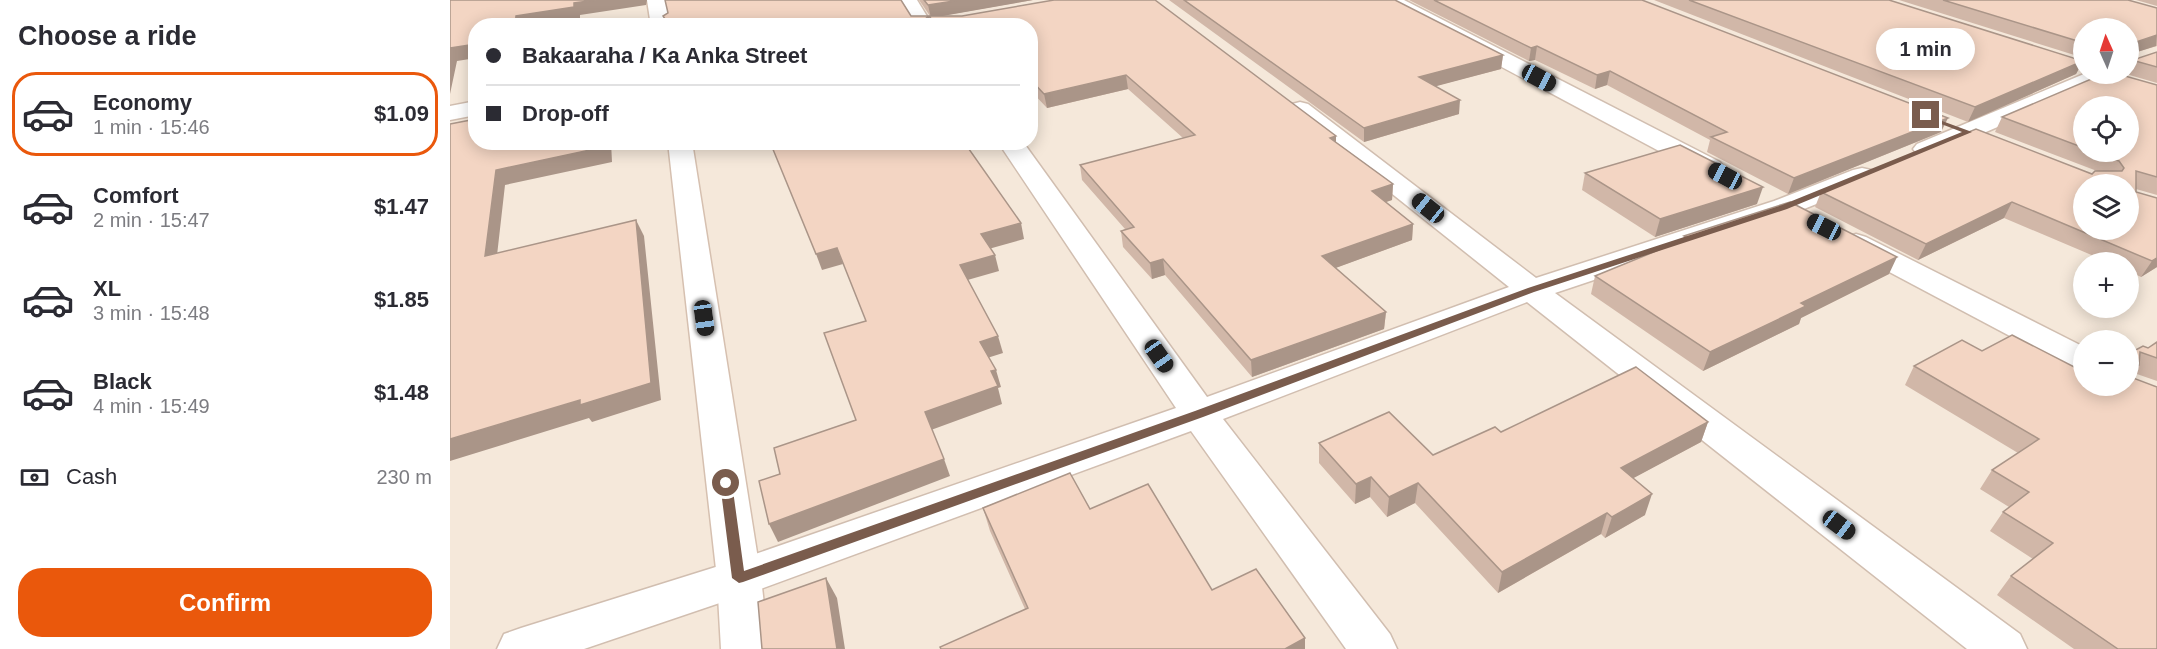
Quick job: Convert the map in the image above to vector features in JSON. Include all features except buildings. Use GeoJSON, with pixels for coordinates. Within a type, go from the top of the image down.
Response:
{"type":"FeatureCollection","features":[{"type":"Feature","properties":{"kind":"street"},"geometry":{"type":"LineString","coordinates":[[656,0],[659,18]]}},
{"type":"Feature","properties":{"kind":"street"},"geometry":{"type":"LineString","coordinates":[[908,0],[925,18]]}},
{"type":"Feature","properties":{"kind":"street"},"geometry":{"type":"LineString","coordinates":[[1390,0],[2073,355]]}},
{"type":"Feature","properties":{"kind":"street"},"geometry":{"type":"LineString","coordinates":[[521,649],[739,578],[1199,414],[1531,290],[1784,207],[1891,164],[1980,136],[2076,84]]}},
{"type":"Feature","properties":{"kind":"street"},"geometry":{"type":"LineString","coordinates":[[1284,98],[1360,153],[1531,290],[2003,649]]}},
{"type":"Feature","properties":{"kind":"street"},"geometry":{"type":"LineString","coordinates":[[450,113],[468,110]]}},
{"type":"Feature","properties":{"kind":"street"},"geometry":{"type":"LineString","coordinates":[[1936,119],[1980,136]]}},
{"type":"Feature","properties":{"kind":"street"},"geometry":{"type":"LineString","coordinates":[[681,150],[739,578],[745,649]]}},
{"type":"Feature","properties":{"kind":"street"},"geometry":{"type":"LineString","coordinates":[[1016,150],[1199,414],[1372,649]]}},
{"type":"Feature","properties":{"kind":"shaded area"},"geometry":{"type":"Polygon","coordinates":[[[450,0],[2157,0],[2157,649],[450,649],[450,0]]]}},
{"type":"Feature","properties":{"kind":"route"},"geometry":{"type":"LineString","coordinates":[[726,483],[739,578],[1199,414],[1531,290],[1784,207],[1969,132],[1926,115]]}}]}
